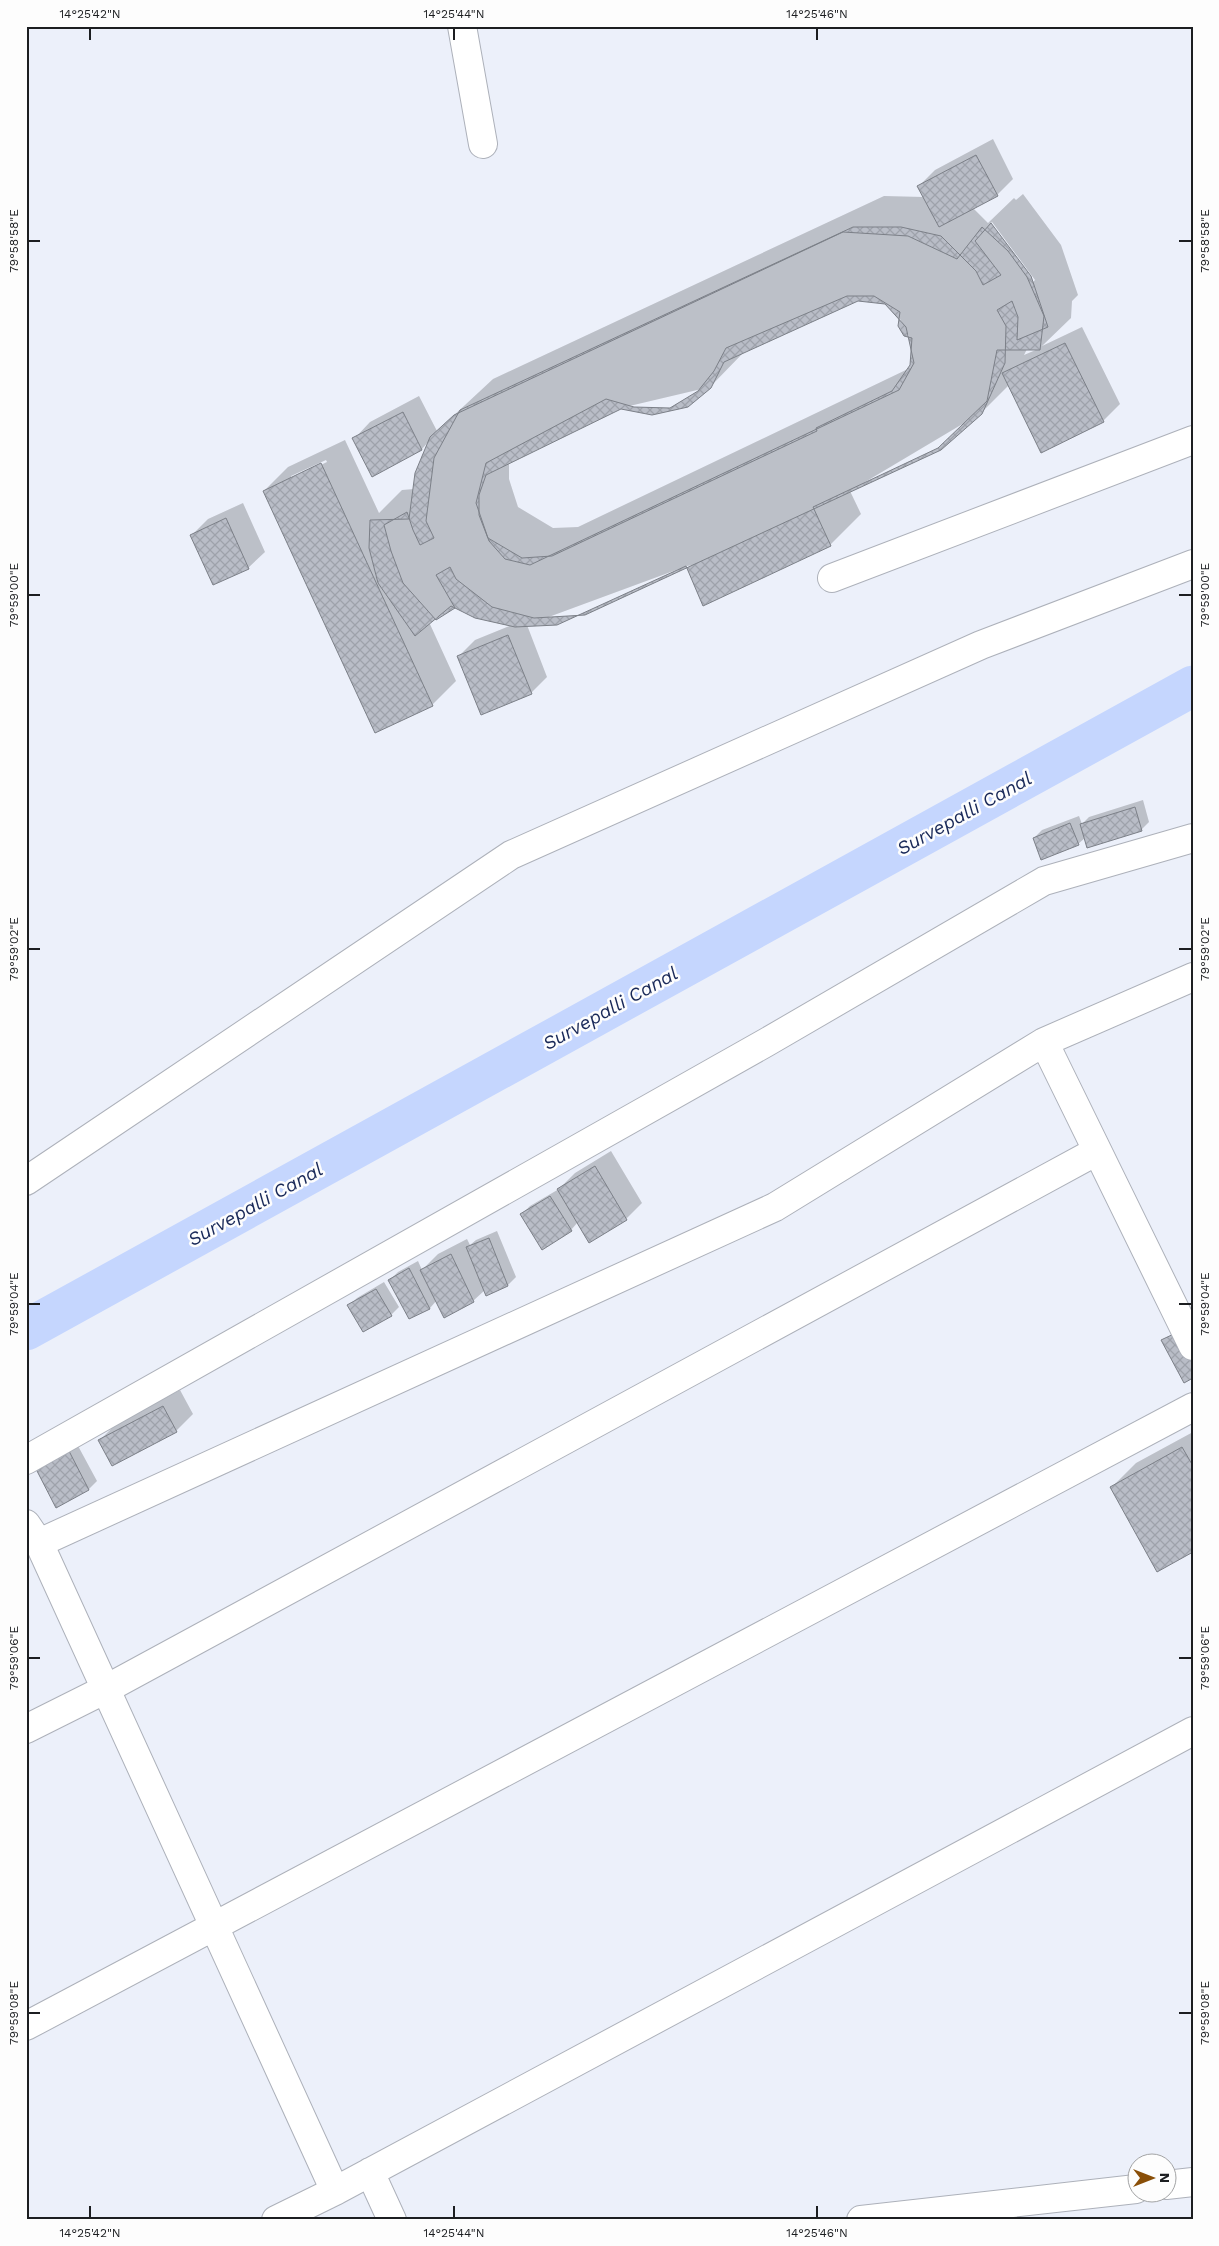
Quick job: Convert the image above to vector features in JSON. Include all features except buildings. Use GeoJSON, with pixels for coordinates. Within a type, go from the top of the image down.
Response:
{"type":"FeatureCollection","features":[{"type":"Feature","properties":{"kind":"street"},"geometry":{"type":"LineString","coordinates":[[462,26],[483,144]]}},
{"type":"Feature","properties":{"kind":"street"},"geometry":{"type":"LineString","coordinates":[[832,578],[1193,440]]}},
{"type":"Feature","properties":{"kind":"street"},"geometry":{"type":"LineString","coordinates":[[26,1181],[511,855],[981,645],[1193,564]]}},
{"type":"Feature","properties":{"kind":"street"},"geometry":{"type":"LineString","coordinates":[[26,1460],[767,1042],[1044,881],[1193,838]]}},
{"type":"Feature","properties":{"kind":"street"},"geometry":{"type":"LineString","coordinates":[[335,2191],[106,1689],[33,1534],[775,1206],[1044,1042],[1193,977]]}},
{"type":"Feature","properties":{"kind":"street"},"geometry":{"type":"LineString","coordinates":[[1044,1042],[1193,1346]]}},
{"type":"Feature","properties":{"kind":"street"},"geometry":{"type":"LineString","coordinates":[[26,1729],[106,1689],[1097,1151]]}},
{"type":"Feature","properties":{"kind":"street"},"geometry":{"type":"LineString","coordinates":[[26,2026],[1193,1407]]}},
{"type":"Feature","properties":{"kind":"street"},"geometry":{"type":"LineString","coordinates":[[276,2220],[335,2191],[1193,1731]]}},
{"type":"Feature","properties":{"kind":"street"},"geometry":{"type":"LineString","coordinates":[[370,2172],[392,2220]]}},
{"type":"Feature","properties":{"kind":"street"},"geometry":{"type":"LineString","coordinates":[[1176,2184],[1193,2182]]}},
{"type":"Feature","properties":{"kind":"street"},"geometry":{"type":"LineString","coordinates":[[861,2220],[1126,2190]]}},
{"type":"Feature","properties":{"kind":"waterway","name":"Survepalli Canal"},"geometry":{"type":"LineString","coordinates":[[26,1330],[1193,686]]}}]}
